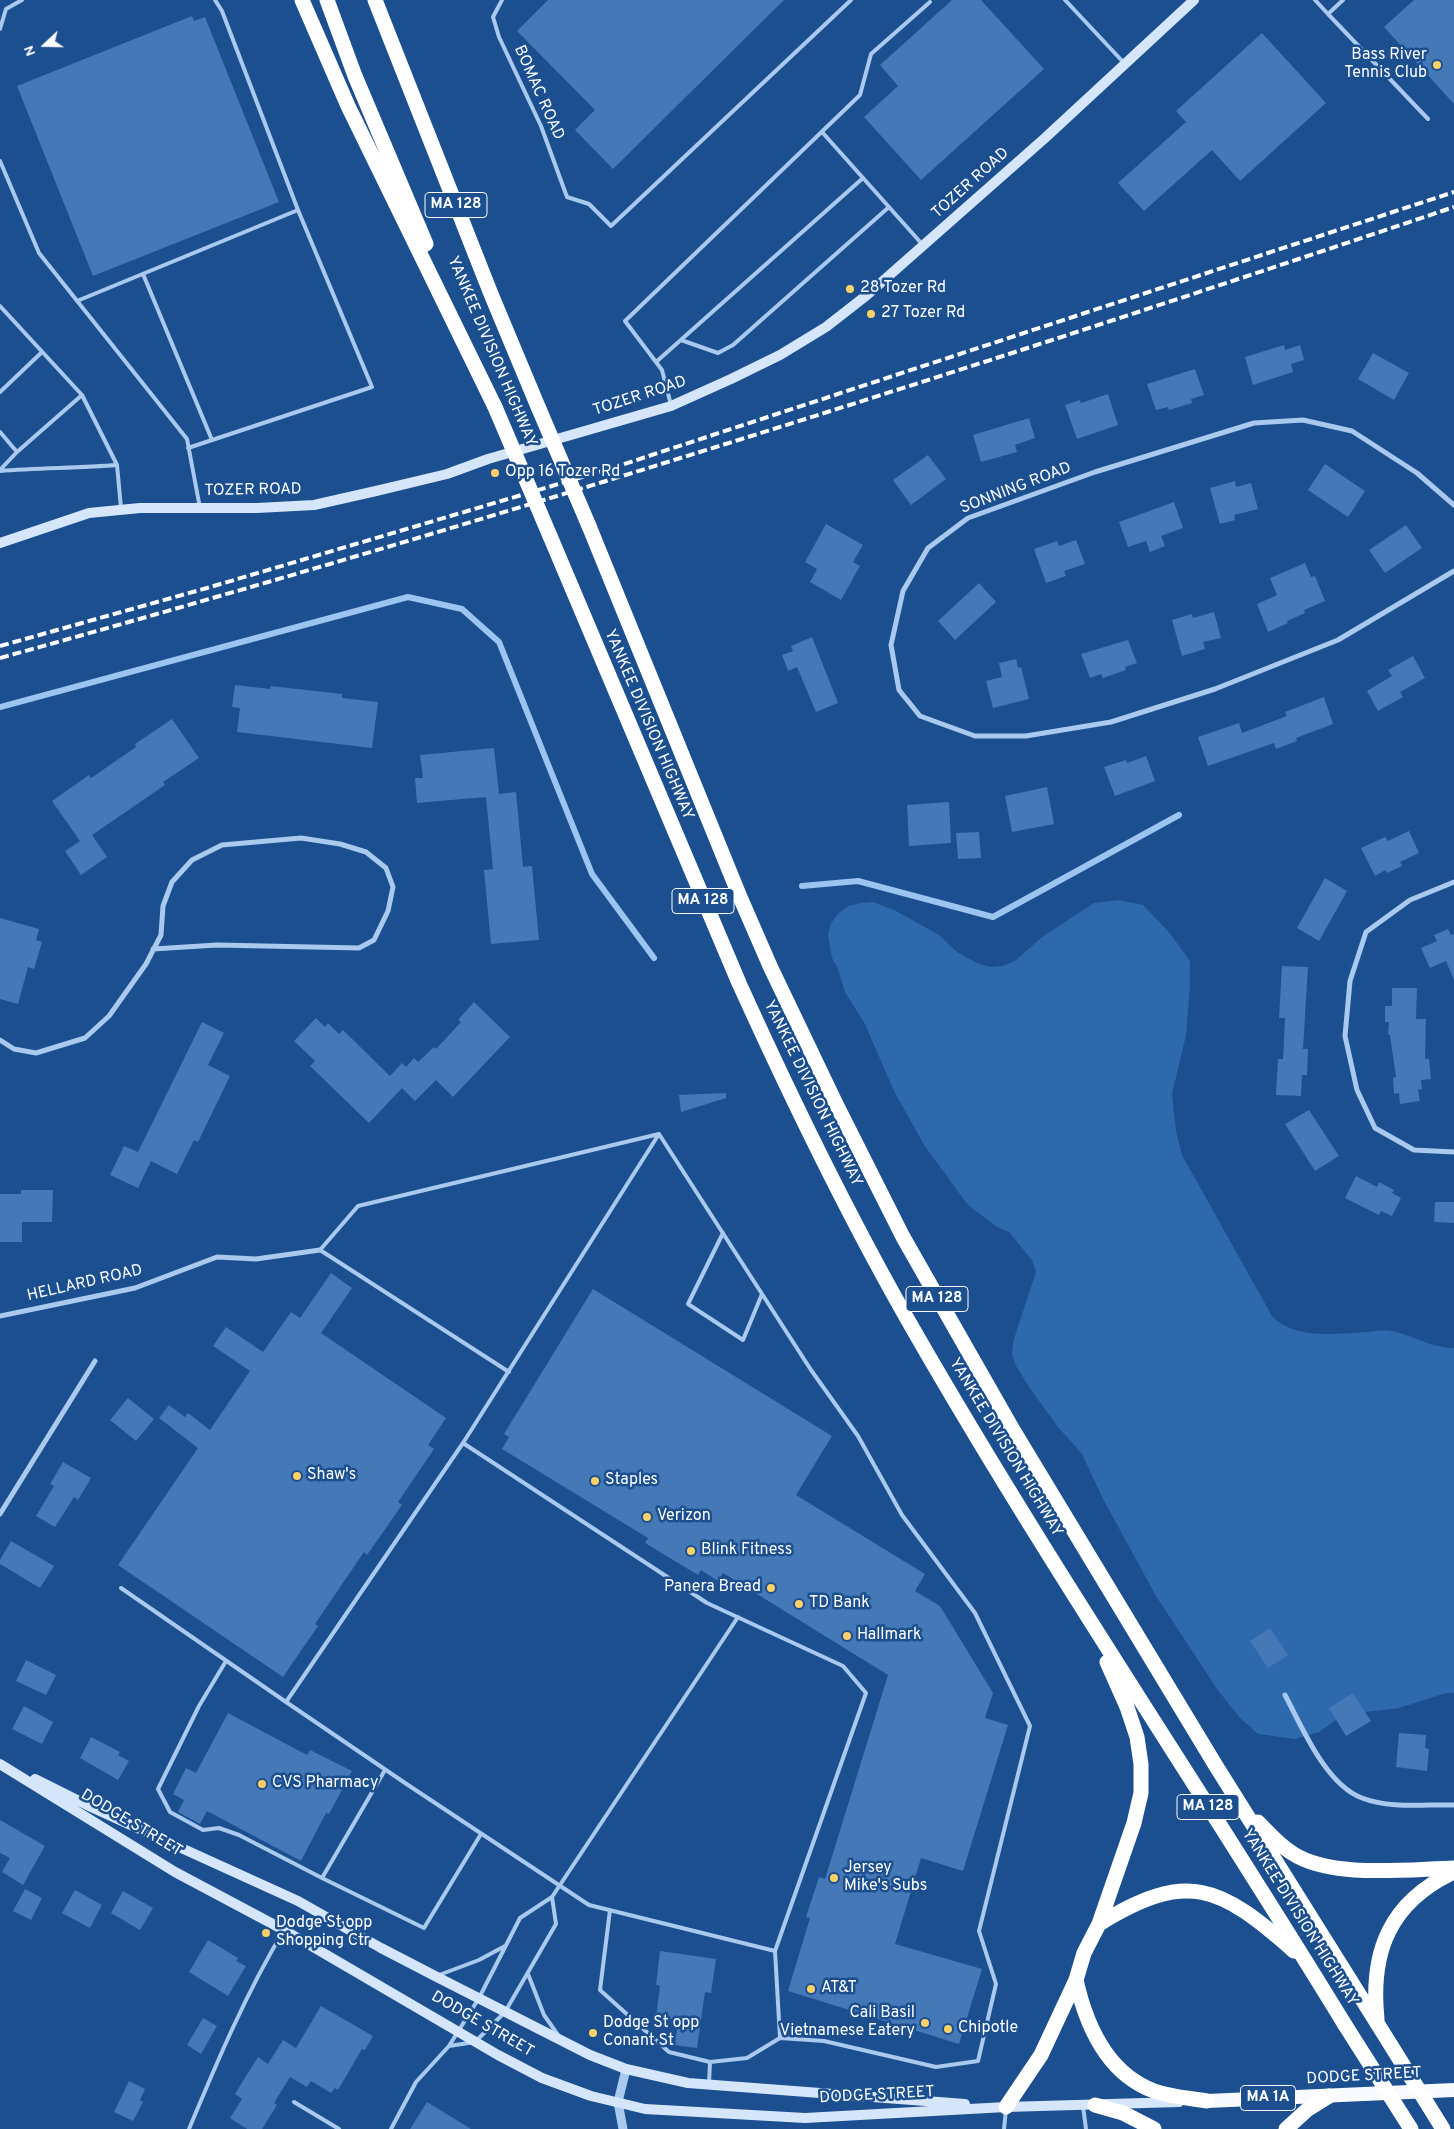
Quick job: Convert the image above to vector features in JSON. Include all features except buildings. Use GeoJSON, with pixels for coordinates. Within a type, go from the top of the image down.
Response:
{"type":"FeatureCollection","features":[{"type":"Feature","properties":{"kind":"highway"},"geometry":{"type":"LineString","coordinates":[[302,0],[348,106],[495,407]]}},
{"type":"Feature","properties":{"kind":"highway","name":"YANKEE DIVISION HIGHWAY"},"geometry":{"type":"LineString","coordinates":[[326,0],[355,76],[706,908],[770,1052],[840,1191],[911,1326],[990,1460],[1411,2129]]}},
{"type":"Feature","properties":{"kind":"highway","name":"YANKEE DIVISION HIGHWAY"},"geometry":{"type":"LineString","coordinates":[[374,0],[491,294],[589,526],[748,914],[803,1035],[870,1172],[938,1300],[1008,1422],[1216,1766],[1443,2129]]}},
{"type":"Feature","properties":{"kind":"highway"},"geometry":{"type":"LineString","coordinates":[[1006,2107],[1041,2055],[1076,1980],[1084,1953],[1099,1924],[1134,1823],[1140,1793],[1141,1764],[1137,1737],[1127,1707],[1114,1676],[1070,1589]]}},
{"type":"Feature","properties":{"kind":"highway"},"geometry":{"type":"LineString","coordinates":[[1216,1766],[1256,1819],[1276,1840],[1292,1853],[1308,1861],[1346,1869],[1454,1870]]}},
{"type":"Feature","properties":{"kind":"highway"},"geometry":{"type":"LineString","coordinates":[[1377,2023],[1375,1977],[1380,1949],[1389,1929],[1402,1910],[1418,1894],[1436,1880],[1454,1870]]}},
{"type":"Feature","properties":{"kind":"highway"},"geometry":{"type":"LineString","coordinates":[[1099,1924],[1142,1900],[1165,1893],[1193,1890],[1217,1896],[1237,1906],[1308,1964]]}},
{"type":"Feature","properties":{"kind":"highway"},"geometry":{"type":"LineString","coordinates":[[1076,1980],[1082,2008],[1090,2030],[1116,2065],[1134,2081],[1153,2090],[1176,2097],[1207,2101]]}},
{"type":"Feature","properties":{"kind":"highway","name":"DODGE STREET"},"geometry":{"type":"LineString","coordinates":[[1207,2101],[1454,2090]]}},
{"type":"Feature","properties":{"kind":"highway"},"geometry":{"type":"LineString","coordinates":[[1286,2129],[1308,2109],[1329,2096]]}},
{"type":"Feature","properties":{"kind":"highway"},"geometry":{"type":"LineString","coordinates":[[1089,2105],[1124,2113],[1154,2129]]}},
{"type":"Feature","properties":{"kind":"main road","name":"TOZER ROAD"},"geometry":{"type":"LineString","coordinates":[[0,543],[89,513],[121,510],[257,508],[314,505],[447,474],[488,459],[671,406],[780,355],[826,327],[867,296],[1045,138],[1194,0]]}},
{"type":"Feature","properties":{"kind":"main road","name":"DODGE STREET"},"geometry":{"type":"LineString","coordinates":[[0,1763],[175,1872],[284,1930],[475,2042],[542,2078],[591,2096],[645,2109],[805,2118],[1006,2107],[1207,2101]]}},
{"type":"Feature","properties":{"kind":"main road","name":"DODGE STREET"},"geometry":{"type":"LineString","coordinates":[[0,1763],[92,1808],[298,1901],[381,1948],[505,2012],[562,2041],[626,2068],[688,2083],[1006,2107]]}},
{"type":"Feature","properties":{"kind":"street","name":"SONNING ROAD"},"geometry":{"type":"LineString","coordinates":[[1454,505],[1417,473],[1352,431],[1303,420],[1254,423],[1095,472],[968,518],[928,548],[903,591],[891,645],[899,690],[920,716],[974,736],[1026,736],[1111,722],[1215,689],[1338,640],[1454,571]]}},
{"type":"Feature","properties":{"kind":"street"},"geometry":{"type":"LineString","coordinates":[[0,1040],[14,1049],[36,1053],[84,1038],[110,1016],[146,964],[153,949],[161,935],[163,906],[172,882],[192,860],[222,845],[301,838],[340,844],[366,852],[386,868],[393,887],[388,911],[374,940],[359,948],[217,945],[153,949]]}},
{"type":"Feature","properties":{"kind":"street"},"geometry":{"type":"LineString","coordinates":[[1454,882],[1410,900],[1366,932],[1350,981],[1345,1036],[1357,1090],[1375,1128],[1414,1150],[1454,1152]]}},
{"type":"Feature","properties":{"kind":"street","name":"HELLARD ROAD"},"geometry":{"type":"LineString","coordinates":[[0,1316],[135,1288],[217,1257],[256,1258],[320,1250]]}},
{"type":"Feature","properties":{"kind":"street"},"geometry":{"type":"LineString","coordinates":[[0,1514],[95,1361]]}},
{"type":"Feature","properties":{"kind":"street"},"geometry":{"type":"LineString","coordinates":[[1285,1695],[1308,1740],[1328,1769],[1350,1790],[1362,1798],[1394,1805],[1454,1805]]}},
{"type":"Feature","properties":{"kind":"street"},"geometry":{"type":"LineString","coordinates":[[623,2129],[618,2102],[626,2068]]}},
{"type":"Feature","properties":{"kind":"lane"},"geometry":{"type":"LineString","coordinates":[[0,29],[6,9],[22,0]]}},
{"type":"Feature","properties":{"kind":"lane"},"geometry":{"type":"LineString","coordinates":[[188,448],[372,387],[298,210],[222,12],[215,0]]}},
{"type":"Feature","properties":{"kind":"lane","name":"BOMAC ROAD"},"geometry":{"type":"LineString","coordinates":[[500,1],[493,17],[499,37],[541,126],[567,198],[589,204],[611,226],[851,0]]}},
{"type":"Feature","properties":{"kind":"lane"},"geometry":{"type":"LineString","coordinates":[[1315,0],[1428,119]]}},
{"type":"Feature","properties":{"kind":"lane"},"geometry":{"type":"LineString","coordinates":[[1328,14],[1343,0]]}},
{"type":"Feature","properties":{"kind":"lane"},"geometry":{"type":"LineString","coordinates":[[1068,1],[1125,64]]}},
{"type":"Feature","properties":{"kind":"lane"},"geometry":{"type":"LineString","coordinates":[[671,406],[662,370],[625,321],[860,95],[871,54],[930,2]]}},
{"type":"Feature","properties":{"kind":"lane"},"geometry":{"type":"LineString","coordinates":[[822,132],[924,246]]}},
{"type":"Feature","properties":{"kind":"lane"},"geometry":{"type":"LineString","coordinates":[[0,161],[39,253],[187,439],[200,508]]}},
{"type":"Feature","properties":{"kind":"lane"},"geometry":{"type":"LineString","coordinates":[[656,362],[863,178]]}},
{"type":"Feature","properties":{"kind":"lane"},"geometry":{"type":"LineString","coordinates":[[681,340],[718,354],[733,345],[889,207]]}},
{"type":"Feature","properties":{"kind":"lane"},"geometry":{"type":"LineString","coordinates":[[77,301],[298,210]]}},
{"type":"Feature","properties":{"kind":"lane"},"geometry":{"type":"LineString","coordinates":[[143,274],[212,440]]}},
{"type":"Feature","properties":{"kind":"lane"},"geometry":{"type":"LineString","coordinates":[[0,306],[41,353],[82,394],[117,464],[121,510]]}},
{"type":"Feature","properties":{"kind":"lane"},"geometry":{"type":"LineString","coordinates":[[0,392],[41,353]]}},
{"type":"Feature","properties":{"kind":"lane"},"geometry":{"type":"LineString","coordinates":[[0,471],[17,452],[82,394]]}},
{"type":"Feature","properties":{"kind":"lane"},"geometry":{"type":"LineString","coordinates":[[0,432],[17,452]]}},
{"type":"Feature","properties":{"kind":"lane"},"geometry":{"type":"LineString","coordinates":[[0,471],[117,464]]}},
{"type":"Feature","properties":{"kind":"lane"},"geometry":{"type":"LineString","coordinates":[[610,1910],[600,1990],[669,2052],[710,2062],[748,2058],[780,2038],[824,2040],[936,2067],[978,2061],[996,1984],[979,1931],[1030,1726],[975,1613],[902,1514],[858,1436],[811,1370],[659,1134]]}},
{"type":"Feature","properties":{"kind":"lane"},"geometry":{"type":"LineString","coordinates":[[509,1372],[320,1250],[358,1206],[659,1134]]}},
{"type":"Feature","properties":{"kind":"lane"},"geometry":{"type":"LineString","coordinates":[[286,1702],[509,1372],[659,1134]]}},
{"type":"Feature","properties":{"kind":"lane"},"geometry":{"type":"LineString","coordinates":[[723,1232],[688,1304],[743,1340],[762,1294]]}},
{"type":"Feature","properties":{"kind":"lane"},"geometry":{"type":"LineString","coordinates":[[463,1442],[707,1603],[843,1666],[866,1693],[775,1951],[780,2038]]}},
{"type":"Feature","properties":{"kind":"lane"},"geometry":{"type":"LineString","coordinates":[[122,1588],[385,1770],[589,1905],[775,1951]]}},
{"type":"Feature","properties":{"kind":"lane"},"geometry":{"type":"LineString","coordinates":[[391,2129],[416,2082],[449,2046],[479,1998],[520,1918],[552,1897],[560,1886],[738,1617]]}},
{"type":"Feature","properties":{"kind":"lane"},"geometry":{"type":"LineString","coordinates":[[226,1661],[199,1706],[158,1789],[170,1812],[202,1830],[219,1828],[239,1835],[424,1928],[480,1834]]}},
{"type":"Feature","properties":{"kind":"lane"},"geometry":{"type":"LineString","coordinates":[[322,1878],[385,1770]]}},
{"type":"Feature","properties":{"kind":"lane"},"geometry":{"type":"LineString","coordinates":[[449,2046],[475,2042],[505,2012],[556,1924],[552,1897]]}},
{"type":"Feature","properties":{"kind":"lane"},"geometry":{"type":"LineString","coordinates":[[189,2129],[233,2029],[268,1956],[284,1930]]}},
{"type":"Feature","properties":{"kind":"lane"},"geometry":{"type":"LineString","coordinates":[[435,1976],[479,1960],[506,1946]]}},
{"type":"Feature","properties":{"kind":"lane"},"geometry":{"type":"LineString","coordinates":[[528,1974],[544,2015],[562,2041]]}},
{"type":"Feature","properties":{"kind":"lane"},"geometry":{"type":"LineString","coordinates":[[709,2084],[710,2062]]}},
{"type":"Feature","properties":{"kind":"lane"},"geometry":{"type":"LineString","coordinates":[[294,2102],[339,2129]]}},
{"type":"Feature","properties":{"kind":"lane"},"geometry":{"type":"LineString","coordinates":[[1086,2129],[1089,2105]]}},
{"type":"Feature","properties":{"kind":"lane"},"geometry":{"type":"LineString","coordinates":[[1004,2129],[1006,2107]]}},
{"type":"Feature","properties":{"kind":"shaded area"},"geometry":{"type":"Polygon","coordinates":[[[1118,900],[1143,905],[1168,931],[1190,961],[1186,1035],[1172,1094],[1176,1131],[1182,1155],[1272,1316],[1282,1324],[1305,1332],[1330,1334],[1391,1331],[1430,1344],[1454,1348],[1454,1693],[1446,1693],[1399,1708],[1350,1714],[1339,1718],[1319,1732],[1295,1739],[1258,1734],[1240,1718],[1217,1689],[1156,1596],[1103,1499],[1082,1454],[1058,1427],[1016,1366],[1012,1354],[1013,1342],[1036,1272],[1032,1260],[1009,1232],[997,1227],[968,1205],[924,1145],[894,1091],[865,1024],[845,992],[838,969],[832,958],[828,935],[831,923],[839,913],[849,906],[873,902],[896,911],[939,935],[957,952],[979,964],[991,967],[1003,966],[1015,961],[1042,937],[1094,903],[1118,900]]]}},
{"type":"Feature","properties":{"kind":"waterway"},"geometry":{"type":"LineString","coordinates":[[0,707],[408,597],[462,609],[499,642],[592,874],[654,958]]}},
{"type":"Feature","properties":{"kind":"waterway"},"geometry":{"type":"LineString","coordinates":[[802,886],[858,881],[993,917],[1179,815]]}},
{"type":"Feature","properties":{"kind":"railway"},"geometry":{"type":"LineString","coordinates":[[0,646],[207,588],[606,470],[1454,192]]}},
{"type":"Feature","properties":{"kind":"railway"},"geometry":{"type":"LineString","coordinates":[[0,658],[183,607],[730,443],[1093,327],[1454,207]]}},
{"type":"Feature","properties":{"kind":"place","name":"Bass River Tennis Club"},"geometry":{"type":"Point","coordinates":[1437,65]}},
{"type":"Feature","properties":{"kind":"place","name":"28 Tozer Rd"},"geometry":{"type":"Point","coordinates":[850,289]}},
{"type":"Feature","properties":{"kind":"place","name":"27 Tozer Rd"},"geometry":{"type":"Point","coordinates":[871,314]}},
{"type":"Feature","properties":{"kind":"place","name":"Opp 16 Tozer Rd"},"geometry":{"type":"Point","coordinates":[495,473]}},
{"type":"Feature","properties":{"kind":"place","name":"Shaw's"},"geometry":{"type":"Point","coordinates":[297,1476]}},
{"type":"Feature","properties":{"kind":"place","name":"Staples"},"geometry":{"type":"Point","coordinates":[595,1481]}},
{"type":"Feature","properties":{"kind":"place","name":"Verizon"},"geometry":{"type":"Point","coordinates":[647,1517]}},
{"type":"Feature","properties":{"kind":"place","name":"Blink Fitness"},"geometry":{"type":"Point","coordinates":[691,1551]}},
{"type":"Feature","properties":{"kind":"place","name":"Panera Bread"},"geometry":{"type":"Point","coordinates":[771,1588]}},
{"type":"Feature","properties":{"kind":"place","name":"TD Bank"},"geometry":{"type":"Point","coordinates":[799,1604]}},
{"type":"Feature","properties":{"kind":"place","name":"Hallmark"},"geometry":{"type":"Point","coordinates":[847,1636]}},
{"type":"Feature","properties":{"kind":"place","name":"CVS Pharmacy"},"geometry":{"type":"Point","coordinates":[262,1784]}},
{"type":"Feature","properties":{"kind":"place","name":"Jersey Mike's Subs"},"geometry":{"type":"Point","coordinates":[834,1878]}},
{"type":"Feature","properties":{"kind":"place","name":"Dodge St opp Shopping Ctr"},"geometry":{"type":"Point","coordinates":[266,1933]}},
{"type":"Feature","properties":{"kind":"place","name":"AT&T"},"geometry":{"type":"Point","coordinates":[811,1989]}},
{"type":"Feature","properties":{"kind":"place","name":"Cali Basil Vietnamese Eatery"},"geometry":{"type":"Point","coordinates":[925,2023]}},
{"type":"Feature","properties":{"kind":"place","name":"Chipotle"},"geometry":{"type":"Point","coordinates":[948,2029]}},
{"type":"Feature","properties":{"kind":"place","name":"Dodge St opp Conant St"},"geometry":{"type":"Point","coordinates":[593,2033]}}]}
